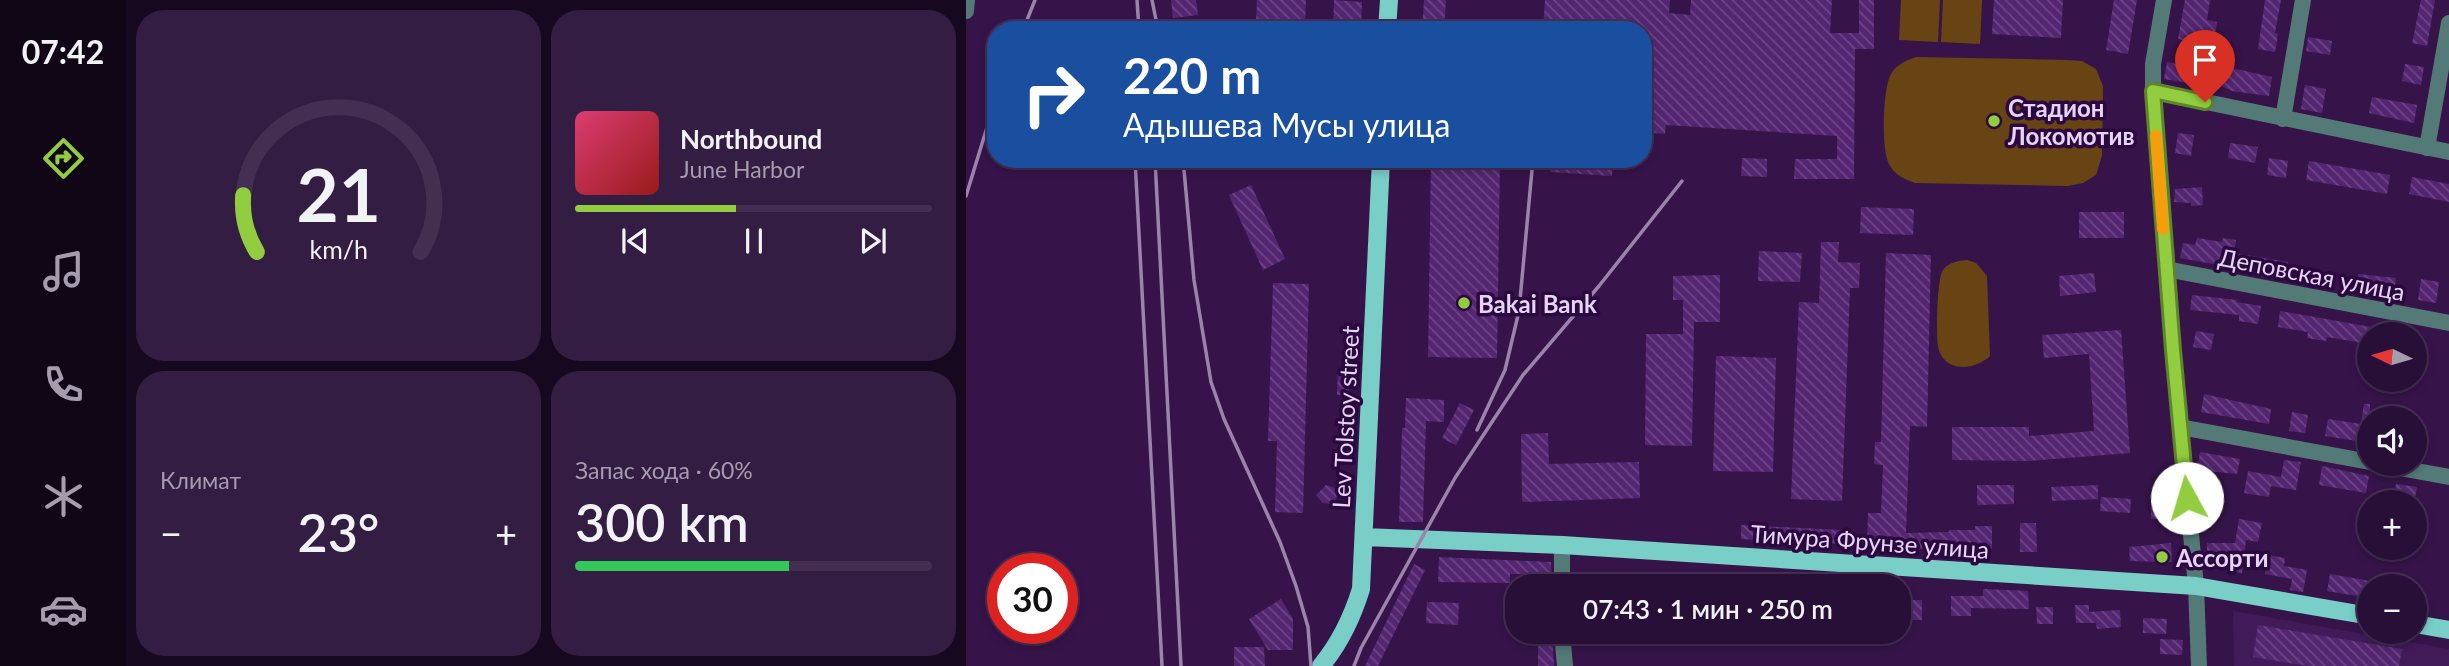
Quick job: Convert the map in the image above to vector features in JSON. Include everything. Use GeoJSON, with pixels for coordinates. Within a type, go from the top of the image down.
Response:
{"type":"FeatureCollection","features":[{"type":"Feature","properties":{"kind":"main road"},"geometry":{"type":"LineString","coordinates":[[1388,21],[1389,0]]}},
{"type":"Feature","properties":{"kind":"main road","name":"Lev Tolstoy street"},"geometry":{"type":"LineString","coordinates":[[1321,666],[1333,652],[1354,614],[1360,589],[1381,168]]}},
{"type":"Feature","properties":{"kind":"main road","name":"Тимура Фрунзе улица"},"geometry":{"type":"LineString","coordinates":[[1364,537],[1562,545],[2196,586],[2357,614]]}},
{"type":"Feature","properties":{"kind":"main road"},"geometry":{"type":"LineString","coordinates":[[2427,626],[2449,630]]}},
{"type":"Feature","properties":{"kind":"street"},"geometry":{"type":"LineString","coordinates":[[966,11],[967,0]]}},
{"type":"Feature","properties":{"kind":"street"},"geometry":{"type":"LineString","coordinates":[[2164,0],[2152,64],[2153,91],[2179,427],[2196,586],[2199,666]]}},
{"type":"Feature","properties":{"kind":"street"},"geometry":{"type":"LineString","coordinates":[[2283,119],[2303,0]]}},
{"type":"Feature","properties":{"kind":"street"},"geometry":{"type":"LineString","coordinates":[[2427,148],[2449,23]]}},
{"type":"Feature","properties":{"kind":"street"},"geometry":{"type":"LineString","coordinates":[[2153,91],[2449,152]]}},
{"type":"Feature","properties":{"kind":"street","name":"Деповская улица"},"geometry":{"type":"LineString","coordinates":[[2166,269],[2449,323]]}},
{"type":"Feature","properties":{"kind":"street"},"geometry":{"type":"LineString","coordinates":[[2179,427],[2357,460]]}},
{"type":"Feature","properties":{"kind":"street"},"geometry":{"type":"LineString","coordinates":[[2427,473],[2449,477]]}},
{"type":"Feature","properties":{"kind":"street"},"geometry":{"type":"LineString","coordinates":[[1562,545],[1562,574]]}},
{"type":"Feature","properties":{"kind":"street"},"geometry":{"type":"LineString","coordinates":[[1563,644],[1565,666]]}},
{"type":"Feature","properties":{"kind":"shaded area"},"geometry":{"type":"Polygon","coordinates":[[[1901,0],[1940,0],[1938,42],[1899,40],[1901,0]]]}},
{"type":"Feature","properties":{"kind":"shaded area"},"geometry":{"type":"Polygon","coordinates":[[[1943,0],[1982,0],[1980,44],[1941,42],[1943,0]]]}},
{"type":"Feature","properties":{"kind":"shaded area","name":"Стадион Локомотив"},"geometry":{"type":"Polygon","coordinates":[[[1916,57],[2082,61],[2096,69],[2103,86],[2102,156],[2096,175],[2083,183],[2068,186],[1915,183],[1900,176],[1891,168],[1886,157],[1886,94],[1890,76],[1895,69],[1916,57]]]}},
{"type":"Feature","properties":{"kind":"shaded area"},"geometry":{"type":"Polygon","coordinates":[[[1967,260],[1976,263],[1987,276],[1990,356],[1976,365],[1960,367],[1946,361],[1938,346],[1938,294],[1945,267],[1967,260]]]}},
{"type":"Feature","properties":{"kind":"shaded area"},"geometry":{"type":"Polygon","coordinates":[[[2233,611],[2357,633],[2357,644],[2421,644],[2449,649],[2449,666],[2234,666],[2233,611]]]}},
{"type":"Feature","properties":{"kind":"building"},"geometry":{"type":"Polygon","coordinates":[[[1171,0],[1196,0],[1198,15],[1173,18],[1171,0]]]}},
{"type":"Feature","properties":{"kind":"building"},"geometry":{"type":"Polygon","coordinates":[[[1257,0],[1306,0],[1305,21],[1256,21],[1257,0]]]}},
{"type":"Feature","properties":{"kind":"building"},"geometry":{"type":"Polygon","coordinates":[[[1334,0],[1362,2],[1361,21],[1333,21],[1334,0]]]}},
{"type":"Feature","properties":{"kind":"building"},"geometry":{"type":"Polygon","coordinates":[[[1424,0],[1446,0],[1445,21],[1423,21],[1424,0]]]}},
{"type":"Feature","properties":{"kind":"building"},"geometry":{"type":"Polygon","coordinates":[[[1545,0],[1670,0],[1669,13],[1690,15],[1691,0],[1832,0],[1830,33],[1859,33],[1859,0],[1874,0],[1874,49],[1855,49],[1854,179],[1794,179],[1795,159],[1837,159],[1837,136],[1666,125],[1665,134],[1652,133],[1652,21],[1544,21],[1545,0]]]}},
{"type":"Feature","properties":{"kind":"building"},"geometry":{"type":"Polygon","coordinates":[[[1994,0],[2063,0],[2061,38],[1992,34],[1994,0]]]}},
{"type":"Feature","properties":{"kind":"building"},"geometry":{"type":"Polygon","coordinates":[[[2114,0],[2137,0],[2128,54],[2106,50],[2114,0]]]}},
{"type":"Feature","properties":{"kind":"building"},"geometry":{"type":"Polygon","coordinates":[[[2185,0],[2210,0],[2207,20],[2217,22],[2213,47],[2178,39],[2185,0]]]}},
{"type":"Feature","properties":{"kind":"building"},"geometry":{"type":"Polygon","coordinates":[[[2265,0],[2281,0],[2275,33],[2278,34],[2275,52],[2258,49],[2265,0]]]}},
{"type":"Feature","properties":{"kind":"building"},"geometry":{"type":"Polygon","coordinates":[[[2421,0],[2435,0],[2427,46],[2412,43],[2421,0]]]}},
{"type":"Feature","properties":{"kind":"building"},"geometry":{"type":"Polygon","coordinates":[[[2308,37],[2332,41],[2330,55],[2306,51],[2308,37]]]}},
{"type":"Feature","properties":{"kind":"building"},"geometry":{"type":"Polygon","coordinates":[[[2167,62],[2192,67],[2189,83],[2164,79],[2167,62]]]}},
{"type":"Feature","properties":{"kind":"building"},"geometry":{"type":"Polygon","coordinates":[[[2405,64],[2424,67],[2421,85],[2402,81],[2405,64]]]}},
{"type":"Feature","properties":{"kind":"building"},"geometry":{"type":"Polygon","coordinates":[[[2223,66],[2272,77],[2269,96],[2232,91],[2219,85],[2223,66]]]}},
{"type":"Feature","properties":{"kind":"building"},"geometry":{"type":"Polygon","coordinates":[[[2305,85],[2326,89],[2322,113],[2301,109],[2305,85]]]}},
{"type":"Feature","properties":{"kind":"building"},"geometry":{"type":"Polygon","coordinates":[[[2372,97],[2417,105],[2414,123],[2369,113],[2372,97]]]}},
{"type":"Feature","properties":{"kind":"building"},"geometry":{"type":"Polygon","coordinates":[[[2178,133],[2194,135],[2191,156],[2175,153],[2178,133]]]}},
{"type":"Feature","properties":{"kind":"building"},"geometry":{"type":"Polygon","coordinates":[[[2230,143],[2258,147],[2255,163],[2228,158],[2230,143]]]}},
{"type":"Feature","properties":{"kind":"building"},"geometry":{"type":"Polygon","coordinates":[[[1742,158],[1767,159],[1767,177],[1741,176],[1742,158]]]}},
{"type":"Feature","properties":{"kind":"building"},"geometry":{"type":"Polygon","coordinates":[[[2269,158],[2288,161],[2286,178],[2267,175],[2269,158]]]}},
{"type":"Feature","properties":{"kind":"building"},"geometry":{"type":"Polygon","coordinates":[[[2309,161],[2390,175],[2387,194],[2306,180],[2309,161]]]}},
{"type":"Feature","properties":{"kind":"building"},"geometry":{"type":"Polygon","coordinates":[[[1431,168],[1500,168],[1497,358],[1428,357],[1431,168]]]}},
{"type":"Feature","properties":{"kind":"building"},"geometry":{"type":"Polygon","coordinates":[[[1550,168],[1612,168],[1612,176],[1550,172],[1550,168]]]}},
{"type":"Feature","properties":{"kind":"building"},"geometry":{"type":"Polygon","coordinates":[[[2412,177],[2449,184],[2449,202],[2409,194],[2412,177]]]}},
{"type":"Feature","properties":{"kind":"building"},"geometry":{"type":"Polygon","coordinates":[[[1251,185],[1285,259],[1263,270],[1229,195],[1251,185]]]}},
{"type":"Feature","properties":{"kind":"building"},"geometry":{"type":"Polygon","coordinates":[[[2202,187],[2203,205],[2191,206],[2191,203],[2174,202],[2175,189],[2202,187]]]}},
{"type":"Feature","properties":{"kind":"building"},"geometry":{"type":"Polygon","coordinates":[[[1861,207],[1914,209],[1913,235],[1860,233],[1861,207]]]}},
{"type":"Feature","properties":{"kind":"building"},"geometry":{"type":"Polygon","coordinates":[[[2079,212],[2124,212],[2124,238],[2079,238],[2079,212]]]}},
{"type":"Feature","properties":{"kind":"building"},"geometry":{"type":"Polygon","coordinates":[[[2197,238],[2222,242],[2223,238],[2236,240],[2234,253],[2288,262],[2285,281],[2246,274],[2247,270],[2180,258],[2183,243],[2195,245],[2197,238]]]}},
{"type":"Feature","properties":{"kind":"building"},"geometry":{"type":"Polygon","coordinates":[[[1821,242],[1839,242],[1838,262],[1860,263],[1859,288],[1850,288],[1842,501],[1791,499],[1799,302],[1819,303],[1821,242]]]}},
{"type":"Feature","properties":{"kind":"building"},"geometry":{"type":"Polygon","coordinates":[[[1759,251],[1802,253],[1800,282],[1758,281],[1759,251]]]}},
{"type":"Feature","properties":{"kind":"building"},"geometry":{"type":"Polygon","coordinates":[[[1886,253],[1931,255],[1927,427],[1910,426],[1906,533],[1975,530],[1975,526],[1992,526],[1992,549],[1918,549],[1918,545],[1867,543],[1868,513],[1881,513],[1883,465],[1874,464],[1875,442],[1881,442],[1886,253]]]}},
{"type":"Feature","properties":{"kind":"building"},"geometry":{"type":"Polygon","coordinates":[[[2094,273],[2096,292],[2060,296],[2059,276],[2094,273]]]}},
{"type":"Feature","properties":{"kind":"building"},"geometry":{"type":"Polygon","coordinates":[[[2358,274],[2396,278],[2393,298],[2356,290],[2358,274]]]}},
{"type":"Feature","properties":{"kind":"building"},"geometry":{"type":"Polygon","coordinates":[[[1720,275],[1720,322],[1694,322],[1692,446],[1645,445],[1646,334],[1683,334],[1683,300],[1673,300],[1673,276],[1720,275]]]}},
{"type":"Feature","properties":{"kind":"building"},"geometry":{"type":"Polygon","coordinates":[[[2421,279],[2439,282],[2436,303],[2418,300],[2421,279]]]}},
{"type":"Feature","properties":{"kind":"building"},"geometry":{"type":"Polygon","coordinates":[[[1273,283],[1309,284],[1303,513],[1275,512],[1277,441],[1268,441],[1273,283]]]}},
{"type":"Feature","properties":{"kind":"building"},"geometry":{"type":"Polygon","coordinates":[[[2192,295],[2237,300],[2236,302],[2261,306],[2258,324],[2239,321],[2239,315],[2190,310],[2192,295]]]}},
{"type":"Feature","properties":{"kind":"building"},"geometry":{"type":"Polygon","coordinates":[[[2280,311],[2357,325],[2357,342],[2327,337],[2326,341],[2307,338],[2308,332],[2278,327],[2280,311]]]}},
{"type":"Feature","properties":{"kind":"building"},"geometry":{"type":"Polygon","coordinates":[[[2121,330],[2130,453],[2029,461],[1952,460],[1952,427],[2029,427],[2029,436],[2094,431],[2089,354],[2044,358],[2042,335],[2121,330]]]}},
{"type":"Feature","properties":{"kind":"building"},"geometry":{"type":"Polygon","coordinates":[[[2196,331],[2214,334],[2211,350],[2193,347],[2196,331]]]}},
{"type":"Feature","properties":{"kind":"building"},"geometry":{"type":"Polygon","coordinates":[[[1716,356],[1776,358],[1773,472],[1713,471],[1716,356]]]}},
{"type":"Feature","properties":{"kind":"building"},"geometry":{"type":"Polygon","coordinates":[[[1338,369],[1350,370],[1349,395],[1337,395],[1338,369]]]}},
{"type":"Feature","properties":{"kind":"building"},"geometry":{"type":"Polygon","coordinates":[[[2204,394],[2271,409],[2269,424],[2201,412],[2204,394]]]}},
{"type":"Feature","properties":{"kind":"building"},"geometry":{"type":"Polygon","coordinates":[[[1406,398],[1444,400],[1444,422],[1426,421],[1423,522],[1399,522],[1402,428],[1405,428],[1406,398]]]}},
{"type":"Feature","properties":{"kind":"building"},"geometry":{"type":"Polygon","coordinates":[[[1460,403],[1474,410],[1456,445],[1442,438],[1460,403]]]}},
{"type":"Feature","properties":{"kind":"building"},"geometry":{"type":"Polygon","coordinates":[[[2292,412],[2308,415],[2305,433],[2289,431],[2292,412]]]}},
{"type":"Feature","properties":{"kind":"building"},"geometry":{"type":"Polygon","coordinates":[[[2328,419],[2357,423],[2357,441],[2325,436],[2328,419]]]}},
{"type":"Feature","properties":{"kind":"building"},"geometry":{"type":"Polygon","coordinates":[[[1548,433],[1549,464],[1639,462],[1640,498],[1522,502],[1521,434],[1548,433]]]}},
{"type":"Feature","properties":{"kind":"building"},"geometry":{"type":"Polygon","coordinates":[[[2200,452],[2240,459],[2237,474],[2197,470],[2200,452]]]}},
{"type":"Feature","properties":{"kind":"building"},"geometry":{"type":"Polygon","coordinates":[[[2284,460],[2301,462],[2296,490],[2271,486],[2269,497],[2244,493],[2248,471],[2281,477],[2284,460]]]}},
{"type":"Feature","properties":{"kind":"building"},"geometry":{"type":"Polygon","coordinates":[[[2322,466],[2357,473],[2357,476],[2369,476],[2367,490],[2357,491],[2319,485],[2322,466]]]}},
{"type":"Feature","properties":{"kind":"building"},"geometry":{"type":"Polygon","coordinates":[[[2396,484],[2417,487],[2416,490],[2395,490],[2396,484]]]}},
{"type":"Feature","properties":{"kind":"building"},"geometry":{"type":"Polygon","coordinates":[[[1326,485],[1335,488],[1337,495],[1335,501],[1330,504],[1323,503],[1316,495],[1326,485]]]}},
{"type":"Feature","properties":{"kind":"building"},"geometry":{"type":"Polygon","coordinates":[[[1977,485],[2014,485],[2014,504],[1977,505],[1977,485]]]}},
{"type":"Feature","properties":{"kind":"building"},"geometry":{"type":"Polygon","coordinates":[[[2098,485],[2098,499],[2052,501],[2051,487],[2098,485]]]}},
{"type":"Feature","properties":{"kind":"building"},"geometry":{"type":"Polygon","coordinates":[[[2101,497],[2131,499],[2130,513],[2100,511],[2101,497]]]}},
{"type":"Feature","properties":{"kind":"building"},"geometry":{"type":"Polygon","coordinates":[[[2151,498],[2167,498],[2167,519],[2151,519],[2151,498]]]}},
{"type":"Feature","properties":{"kind":"building"},"geometry":{"type":"Polygon","coordinates":[[[2239,519],[2262,523],[2258,542],[2246,540],[2242,573],[2231,572],[2232,563],[2207,563],[2207,543],[2235,543],[2239,519]]]}},
{"type":"Feature","properties":{"kind":"building"},"geometry":{"type":"Polygon","coordinates":[[[2020,523],[2036,523],[2037,552],[2020,552],[2020,523]]]}},
{"type":"Feature","properties":{"kind":"building"},"geometry":{"type":"Polygon","coordinates":[[[1741,525],[1842,530],[1841,544],[1741,539],[1741,525]]]}},
{"type":"Feature","properties":{"kind":"building"},"geometry":{"type":"Polygon","coordinates":[[[2171,543],[2172,562],[2130,561],[2129,547],[2171,543]]]}},
{"type":"Feature","properties":{"kind":"building"},"geometry":{"type":"Polygon","coordinates":[[[2268,555],[2285,558],[2284,566],[2307,570],[2303,592],[2290,590],[2292,579],[2265,574],[2268,555]]]}},
{"type":"Feature","properties":{"kind":"building"},"geometry":{"type":"Polygon","coordinates":[[[1439,557],[1551,562],[1552,574],[1505,574],[1505,583],[1438,582],[1439,557]]]}},
{"type":"Feature","properties":{"kind":"building"},"geometry":{"type":"Polygon","coordinates":[[[1414,564],[1425,570],[1378,666],[1365,666],[1414,564]]]}},
{"type":"Feature","properties":{"kind":"building"},"geometry":{"type":"Polygon","coordinates":[[[2330,574],[2357,579],[2357,596],[2327,591],[2330,574]]]}},
{"type":"Feature","properties":{"kind":"building"},"geometry":{"type":"Polygon","coordinates":[[[1983,589],[2028,591],[2029,609],[1971,608],[1971,616],[1951,616],[1951,596],[1983,596],[1983,589]]]}},
{"type":"Feature","properties":{"kind":"building"},"geometry":{"type":"Polygon","coordinates":[[[1281,599],[1293,619],[1293,650],[1268,650],[1249,619],[1281,599]]]}},
{"type":"Feature","properties":{"kind":"building"},"geometry":{"type":"Polygon","coordinates":[[[1911,600],[1922,600],[1922,620],[1911,620],[1911,600]]]}},
{"type":"Feature","properties":{"kind":"building"},"geometry":{"type":"Polygon","coordinates":[[[1427,602],[1459,603],[1458,625],[1426,623],[1427,602]]]}},
{"type":"Feature","properties":{"kind":"building"},"geometry":{"type":"Polygon","coordinates":[[[2075,605],[2089,605],[2089,612],[2120,610],[2121,627],[2097,629],[2096,623],[2076,623],[2075,605]]]}},
{"type":"Feature","properties":{"kind":"building"},"geometry":{"type":"Polygon","coordinates":[[[2036,607],[2053,607],[2053,624],[2037,624],[2036,607]]]}},
{"type":"Feature","properties":{"kind":"building"},"geometry":{"type":"Polygon","coordinates":[[[2143,618],[2167,619],[2166,634],[2143,633],[2143,618]]]}},
{"type":"Feature","properties":{"kind":"building"},"geometry":{"type":"Polygon","coordinates":[[[2258,625],[2357,642],[2357,644],[2402,649],[2399,666],[2308,666],[2253,657],[2258,625]]]}},
{"type":"Feature","properties":{"kind":"building"},"geometry":{"type":"Polygon","coordinates":[[[2160,639],[2183,640],[2182,655],[2160,654],[2160,639]]]}},
{"type":"Feature","properties":{"kind":"building"},"geometry":{"type":"Polygon","coordinates":[[[1538,644],[1553,644],[1554,666],[1538,666],[1538,644]]]}},
{"type":"Feature","properties":{"kind":"building"},"geometry":{"type":"Polygon","coordinates":[[[1234,647],[1264,647],[1265,666],[1234,666],[1234,647]]]}},
{"type":"Feature","properties":{"kind":"railway"},"geometry":{"type":"LineString","coordinates":[[1027,21],[1035,0]]}},
{"type":"Feature","properties":{"kind":"railway"},"geometry":{"type":"LineString","coordinates":[[1137,0],[1138,21]]}},
{"type":"Feature","properties":{"kind":"railway"},"geometry":{"type":"LineString","coordinates":[[1152,0],[1156,21]]}},
{"type":"Feature","properties":{"kind":"railway"},"geometry":{"type":"LineString","coordinates":[[966,196],[987,127]]}},
{"type":"Feature","properties":{"kind":"railway"},"geometry":{"type":"LineString","coordinates":[[1135,168],[1162,666]]}},
{"type":"Feature","properties":{"kind":"railway"},"geometry":{"type":"LineString","coordinates":[[1155,168],[1181,666]]}},
{"type":"Feature","properties":{"kind":"railway"},"geometry":{"type":"LineString","coordinates":[[1184,168],[1194,280],[1211,382],[1224,419],[1280,542],[1296,586],[1308,627],[1311,666]]}},
{"type":"Feature","properties":{"kind":"railway"},"geometry":{"type":"LineString","coordinates":[[1477,430],[1505,370],[1519,311],[1532,168]]}},
{"type":"Feature","properties":{"kind":"railway"},"geometry":{"type":"LineString","coordinates":[[1354,666],[1361,648],[1455,478],[1523,375],[1599,286],[1682,181]]}},
{"type":"Feature","properties":{"kind":"slow traffic"},"geometry":{"type":"LineString","coordinates":[[2156,136],[2163,229]]}},
{"type":"Feature","properties":{"kind":"place","name":"Стадион Локомотив"},"geometry":{"type":"Point","coordinates":[1994,121]}},
{"type":"Feature","properties":{"kind":"place","name":"Bakai Bank"},"geometry":{"type":"Point","coordinates":[1464,303]}},
{"type":"Feature","properties":{"kind":"place","name":"Ассорти"},"geometry":{"type":"Point","coordinates":[2162,557]}},
{"type":"Feature","properties":{"kind":"route"},"geometry":{"type":"LineString","coordinates":[[2187,498],[2153,91],[2205,102]]}}]}
